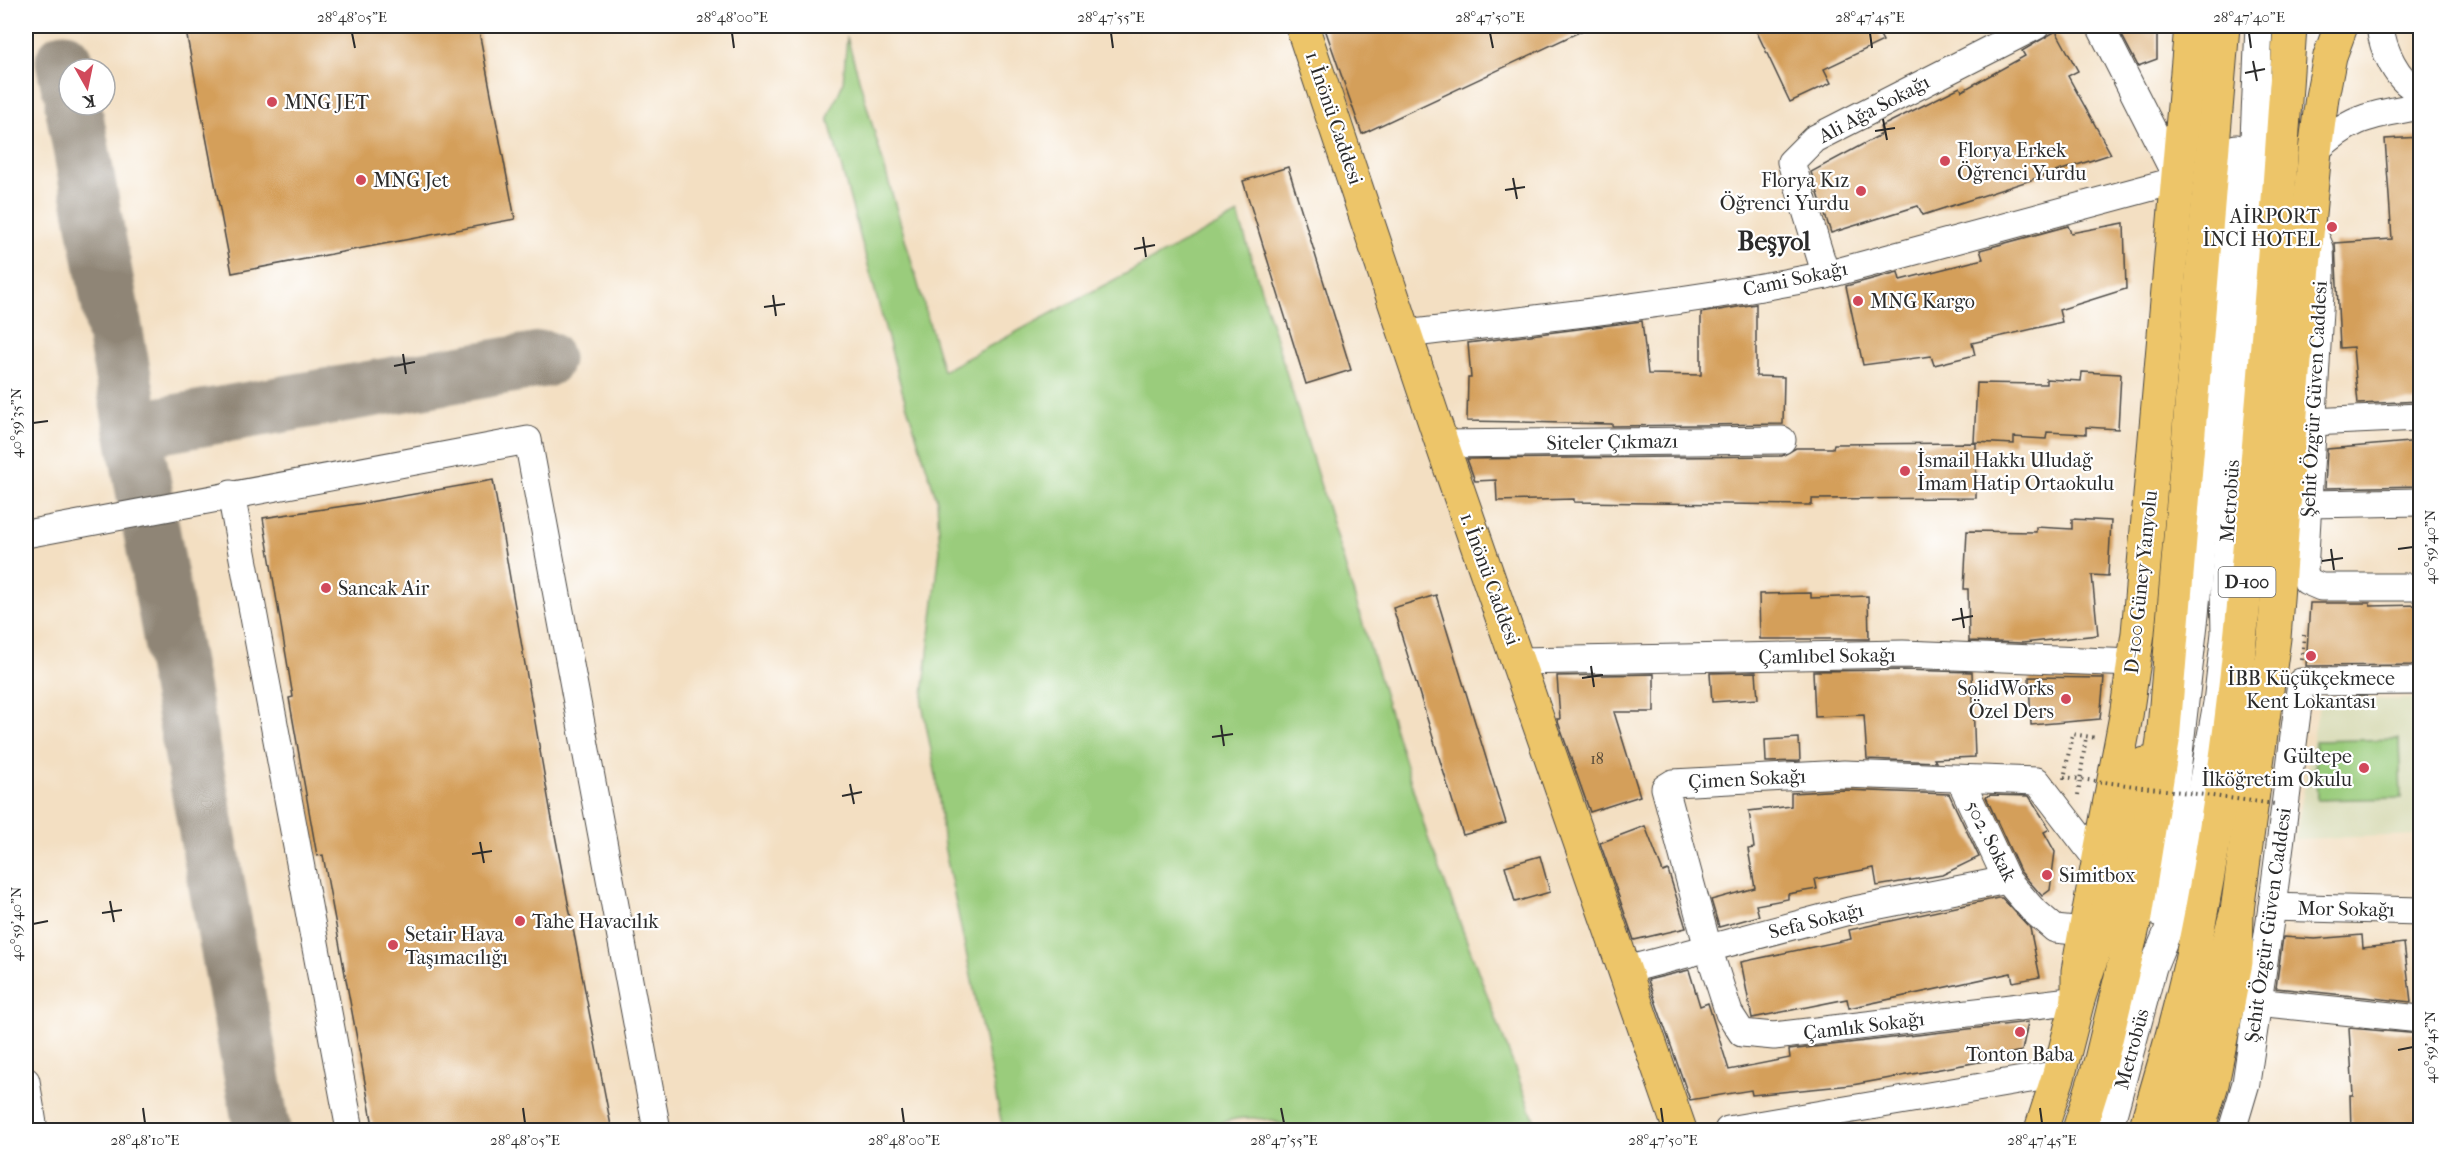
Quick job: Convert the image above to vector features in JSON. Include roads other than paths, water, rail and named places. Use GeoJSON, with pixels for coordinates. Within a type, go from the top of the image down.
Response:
{"type":"FeatureCollection","features":[{"type":"Feature","properties":{"kind":"main road","name":"1. İnönü Caddesi"},"geometry":{"type":"LineString","coordinates":[[1302,26],[1404,334],[1680,1131]]}},
{"type":"Feature","properties":{"kind":"main road","name":"D-100 Güney Yanyolu"},"geometry":{"type":"LineString","coordinates":[[2041,1131],[2059,1074],[2078,1000],[2078,971],[2134,663],[2191,26]]}},
{"type":"Feature","properties":{"kind":"main road"},"geometry":{"type":"LineString","coordinates":[[2079,1131],[2101,1060],[2134,923],[2163,741],[2223,26]]}},
{"type":"Feature","properties":{"kind":"main road","name":"D-100"},"geometry":{"type":"LineString","coordinates":[[2145,1131],[2168,1054],[2200,914],[2234,690],[2244,609],[2265,367],[2290,26]]}},
{"type":"Feature","properties":{"kind":"main road"},"geometry":{"type":"LineString","coordinates":[[2198,1131],[2212,1084],[2236,962],[2237,911],[2274,638],[2315,151],[2330,56],[2341,26]]}},
{"type":"Feature","properties":{"kind":"main road"},"geometry":{"type":"LineString","coordinates":[[2078,1000],[2108,907],[2139,772],[2163,741]]}},
{"type":"Feature","properties":{"kind":"main road"},"geometry":{"type":"LineString","coordinates":[[2175,1131],[2237,911]]}},
{"type":"Feature","properties":{"kind":"street","name":"Ali Ağa Sokağı"},"geometry":{"type":"LineString","coordinates":[[1826,275],[1791,162],[1814,139],[2036,26]]}},
{"type":"Feature","properties":{"kind":"street"},"geometry":{"type":"LineString","coordinates":[[2100,26],[2178,180]]}},
{"type":"Feature","properties":{"kind":"street","name":"Metrobüs"},"geometry":{"type":"LineString","coordinates":[[2153,967],[2154,934],[2173,805],[2195,615],[2248,26]]}},
{"type":"Feature","properties":{"kind":"street","name":"Metrobüs"},"geometry":{"type":"LineString","coordinates":[[2109,1131],[2153,967],[2167,933],[2193,835],[2217,703],[2225,633],[2224,591],[2247,295],[2259,26]]}},
{"type":"Feature","properties":{"kind":"street"},"geometry":{"type":"LineString","coordinates":[[2380,26],[2381,39],[2398,71],[2421,90]]}},
{"type":"Feature","properties":{"kind":"street"},"geometry":{"type":"LineString","coordinates":[[2315,151],[2334,133],[2358,118],[2421,106]]}},
{"type":"Feature","properties":{"kind":"street","name":"Cami Sokağı"},"geometry":{"type":"LineString","coordinates":[[1404,334],[1657,305],[1826,275],[2178,180]]}},
{"type":"Feature","properties":{"kind":"street","name":"Şehit Özgür Güven Caddesi"},"geometry":{"type":"LineString","coordinates":[[2308,219],[2320,248],[2320,276],[2304,571],[2307,581],[2320,587],[2421,587]]}},
{"type":"Feature","properties":{"kind":"street"},"geometry":{"type":"LineString","coordinates":[[2311,422],[2421,417]]}},
{"type":"Feature","properties":{"kind":"street"},"geometry":{"type":"LineString","coordinates":[[26,534],[528,440],[657,1131]]}},
{"type":"Feature","properties":{"kind":"street","name":"Siteler Çıkmazı"},"geometry":{"type":"LineString","coordinates":[[1442,444],[1782,440]]}},
{"type":"Feature","properties":{"kind":"street"},"geometry":{"type":"LineString","coordinates":[[231,494],[350,1131]]}},
{"type":"Feature","properties":{"kind":"street"},"geometry":{"type":"LineString","coordinates":[[2309,504],[2421,502]]}},
{"type":"Feature","properties":{"kind":"street","name":"Çamlıbel Sokağı"},"geometry":{"type":"LineString","coordinates":[[1519,661],[1903,654],[2134,663]]}},
{"type":"Feature","properties":{"kind":"street","name":"Şehit Özgür Güven Caddesi"},"geometry":{"type":"LineString","coordinates":[[2232,1131],[2246,1083],[2256,1002],[2272,908],[2301,682],[2421,681]]}},
{"type":"Feature","properties":{"kind":"street","name":"Çimen Sokağı"},"geometry":{"type":"LineString","coordinates":[[1708,948],[1665,788],[1673,783],[1844,774],[1943,776],[1960,779]]}},
{"type":"Feature","properties":{"kind":"street"},"geometry":{"type":"LineString","coordinates":[[1960,779],[2037,781],[2099,862]]}},
{"type":"Feature","properties":{"kind":"street","name":"502. Sokak"},"geometry":{"type":"LineString","coordinates":[[1960,779],[2007,880],[2031,909],[2055,929],[2085,932]]}},
{"type":"Feature","properties":{"kind":"street","name":"Sefa Sokağı"},"geometry":{"type":"LineString","coordinates":[[1626,970],[1849,911],[2007,880]]}},
{"type":"Feature","properties":{"kind":"street","name":"Mor Sokağı"},"geometry":{"type":"LineString","coordinates":[[2272,908],[2421,911]]}},
{"type":"Feature","properties":{"kind":"street","name":"Çamlık Sokağı"},"geometry":{"type":"LineString","coordinates":[[1708,948],[1729,1012],[1743,1033],[1774,1036],[2078,1000]]}},
{"type":"Feature","properties":{"kind":"street"},"geometry":{"type":"LineString","coordinates":[[2256,1002],[2421,1018]]}},
{"type":"Feature","properties":{"kind":"street"},"geometry":{"type":"LineString","coordinates":[[1728,1131],[2059,1074]]}},
{"type":"Feature","properties":{"kind":"street"},"geometry":{"type":"LineString","coordinates":[[26,1081],[34,1131]]}},
{"type":"Feature","properties":{"kind":"place","name":"MNG JET"},"geometry":{"type":"Point","coordinates":[272,102]}},
{"type":"Feature","properties":{"kind":"place","name":"Florya Erkek Öğrenci Yurdu"},"geometry":{"type":"Point","coordinates":[1945,161]}},
{"type":"Feature","properties":{"kind":"place","name":"MNG Jet"},"geometry":{"type":"Point","coordinates":[361,180]}},
{"type":"Feature","properties":{"kind":"place","name":"Florya Kız Öğrenci Yurdu"},"geometry":{"type":"Point","coordinates":[1861,191]}},
{"type":"Feature","properties":{"kind":"place","name":"AİRPORT İNCİ HOTEL"},"geometry":{"type":"Point","coordinates":[2332,227]}},
{"type":"Feature","properties":{"kind":"place","name":"MNG Kargo"},"geometry":{"type":"Point","coordinates":[1858,301]}},
{"type":"Feature","properties":{"kind":"place","name":"İsmail Hakkı Uludağ İmam Hatip Ortaokulu"},"geometry":{"type":"Point","coordinates":[1905,471]}},
{"type":"Feature","properties":{"kind":"place","name":"Sancak Air"},"geometry":{"type":"Point","coordinates":[326,588]}},
{"type":"Feature","properties":{"kind":"place","name":"İBB Küçükçekmece Kent Lokantası"},"geometry":{"type":"Point","coordinates":[2311,656]}},
{"type":"Feature","properties":{"kind":"place","name":"SolidWorks Özel Ders"},"geometry":{"type":"Point","coordinates":[2066,699]}},
{"type":"Feature","properties":{"kind":"place","name":"Gültepe İlköğretim Okulu"},"geometry":{"type":"Point","coordinates":[2364,768]}},
{"type":"Feature","properties":{"kind":"place","name":"Simitbox"},"geometry":{"type":"Point","coordinates":[2047,875]}},
{"type":"Feature","properties":{"kind":"place","name":"Tahe Havacılık"},"geometry":{"type":"Point","coordinates":[520,921]}},
{"type":"Feature","properties":{"kind":"place","name":"Setair Hava Taşımacılığı"},"geometry":{"type":"Point","coordinates":[393,945]}},
{"type":"Feature","properties":{"kind":"place","name":"Tonton Baba"},"geometry":{"type":"Point","coordinates":[2020,1032]}},
{"type":"Feature","properties":{"kind":"district","name":"Beşyol"},"geometry":{"type":"Point","coordinates":[1774,241]}}]}
